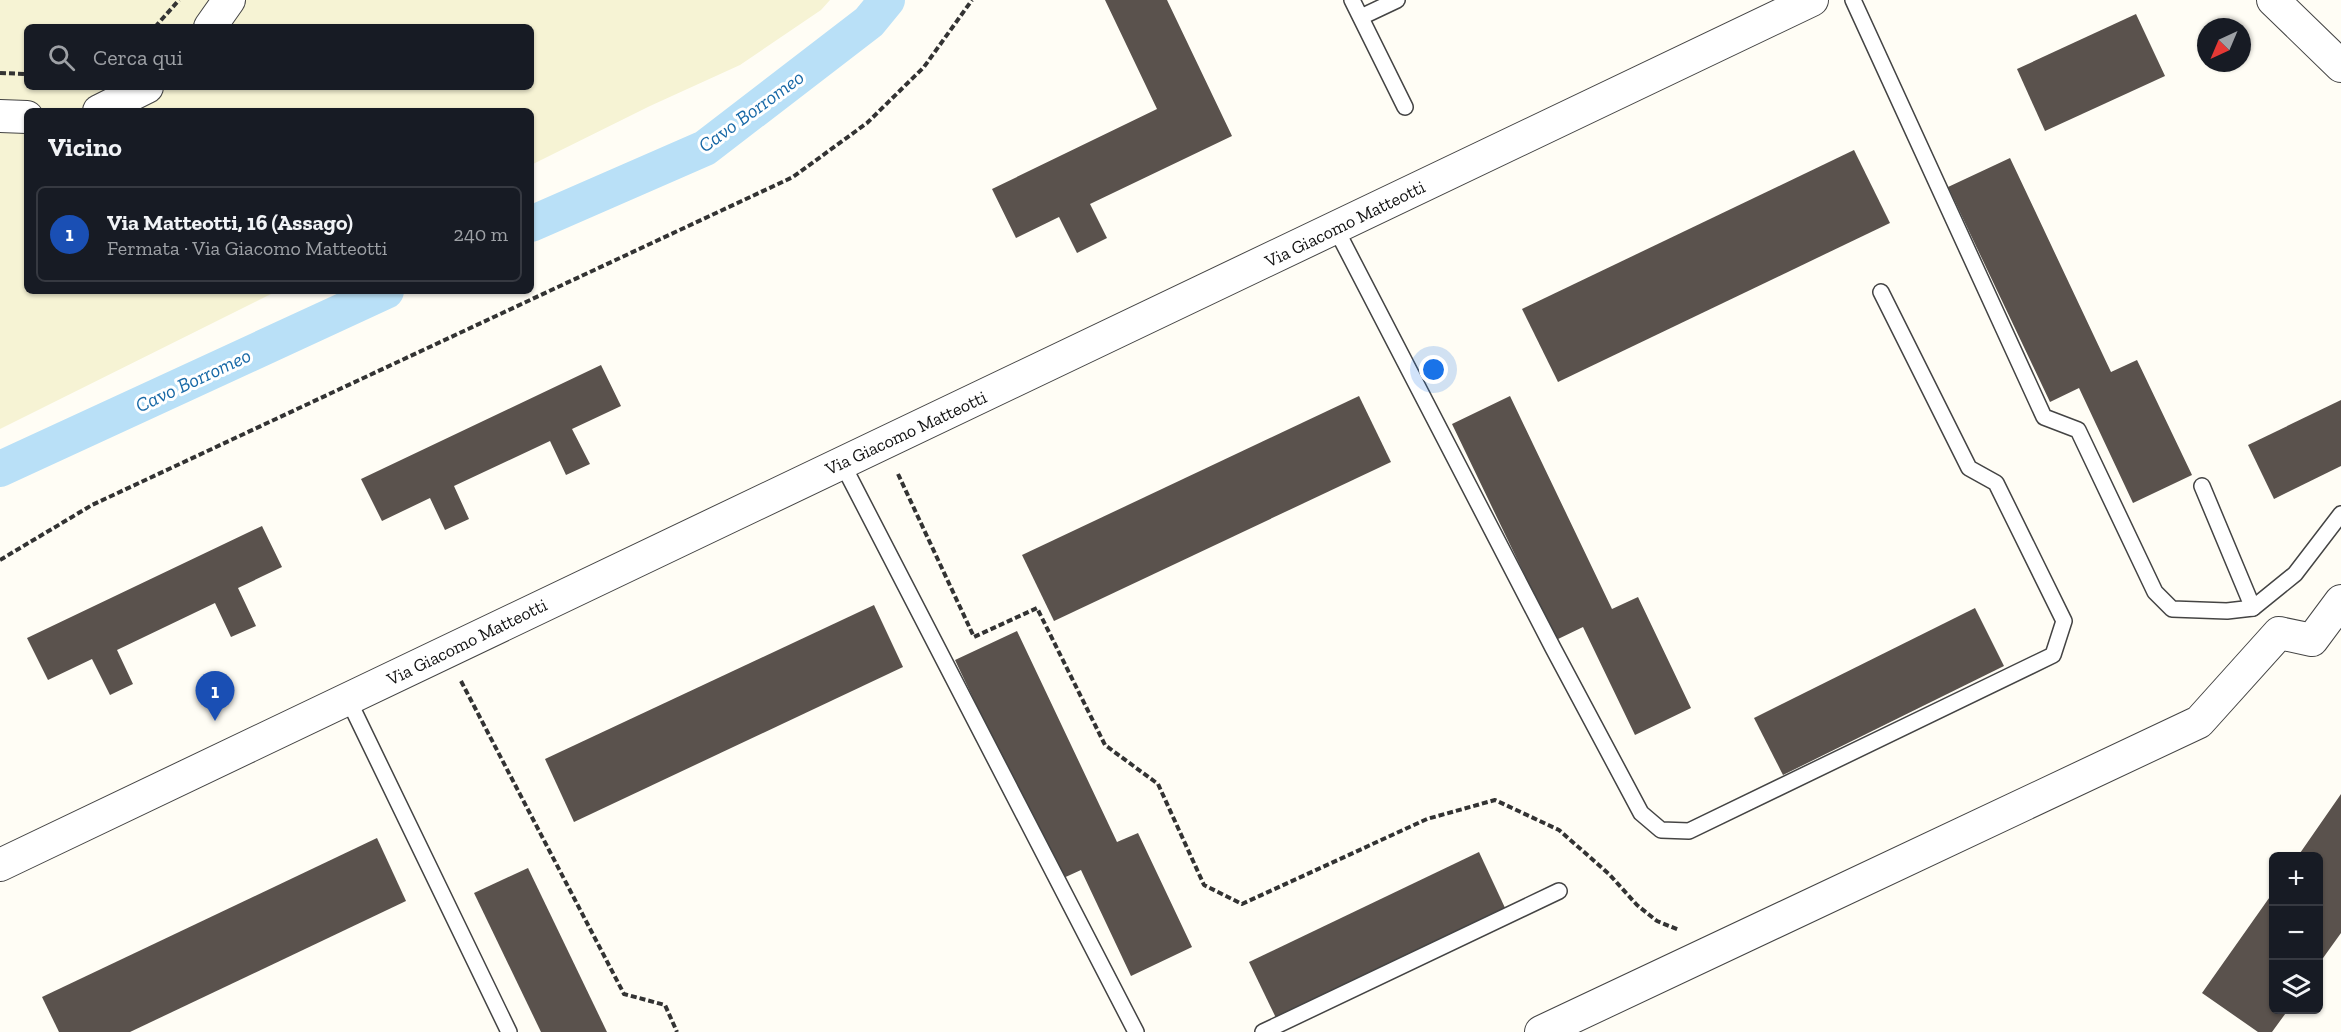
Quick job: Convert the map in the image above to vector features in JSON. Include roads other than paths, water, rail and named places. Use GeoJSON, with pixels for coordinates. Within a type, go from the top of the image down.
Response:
{"type":"FeatureCollection","features":[{"type":"Feature","properties":{"kind":"street"},"geometry":{"type":"LineString","coordinates":[[212,24],[229,0]]}},
{"type":"Feature","properties":{"kind":"street","name":"Via Giacomo Matteotti"},"geometry":{"type":"LineString","coordinates":[[0,865],[1812,0]]}},
{"type":"Feature","properties":{"kind":"street"},"geometry":{"type":"LineString","coordinates":[[2273,0],[2341,66]]}},
{"type":"Feature","properties":{"kind":"street"},"geometry":{"type":"LineString","coordinates":[[105,108],[141,90]]}},
{"type":"Feature","properties":{"kind":"street"},"geometry":{"type":"LineString","coordinates":[[0,116],[24,117]]}},
{"type":"Feature","properties":{"kind":"street"},"geometry":{"type":"LineString","coordinates":[[1541,1032],[2199,722],[2279,633],[2312,640],[2341,601]]}},
{"type":"Feature","properties":{"kind":"lane"},"geometry":{"type":"LineString","coordinates":[[1352,0],[1405,107]]}},
{"type":"Feature","properties":{"kind":"lane"},"geometry":{"type":"LineString","coordinates":[[1361,17],[1397,0]]}},
{"type":"Feature","properties":{"kind":"lane"},"geometry":{"type":"LineString","coordinates":[[1853,0],[2044,417],[2078,430],[2155,592],[2172,609],[2226,611],[2253,608],[2295,574],[2341,514]]}},
{"type":"Feature","properties":{"kind":"lane"},"geometry":{"type":"LineString","coordinates":[[1336,229],[1547,637],[1641,813],[1661,830],[1689,831],[2053,655],[2064,621],[1996,483],[1970,468],[1881,292]]}},
{"type":"Feature","properties":{"kind":"lane"},"geometry":{"type":"LineString","coordinates":[[842,463],[1136,1032]]}},
{"type":"Feature","properties":{"kind":"lane"},"geometry":{"type":"LineString","coordinates":[[2202,486],[2253,608]]}},
{"type":"Feature","properties":{"kind":"lane"},"geometry":{"type":"LineString","coordinates":[[348,699],[510,1032]]}},
{"type":"Feature","properties":{"kind":"lane"},"geometry":{"type":"LineString","coordinates":[[1263,1032],[1559,891]]}},
{"type":"Feature","properties":{"kind":"waterway","name":"Cavo Borromeo"},"geometry":{"type":"LineString","coordinates":[[534,223],[705,148],[869,22],[887,0]]}},
{"type":"Feature","properties":{"kind":"waterway","name":"Cavo Borromeo"},"geometry":{"type":"LineString","coordinates":[[0,469],[379,294]]}},
{"type":"Feature","properties":{"kind":"place","name":"Via Matteotti, 16 (Assago)"},"geometry":{"type":"Point","coordinates":[215,721]}}]}
